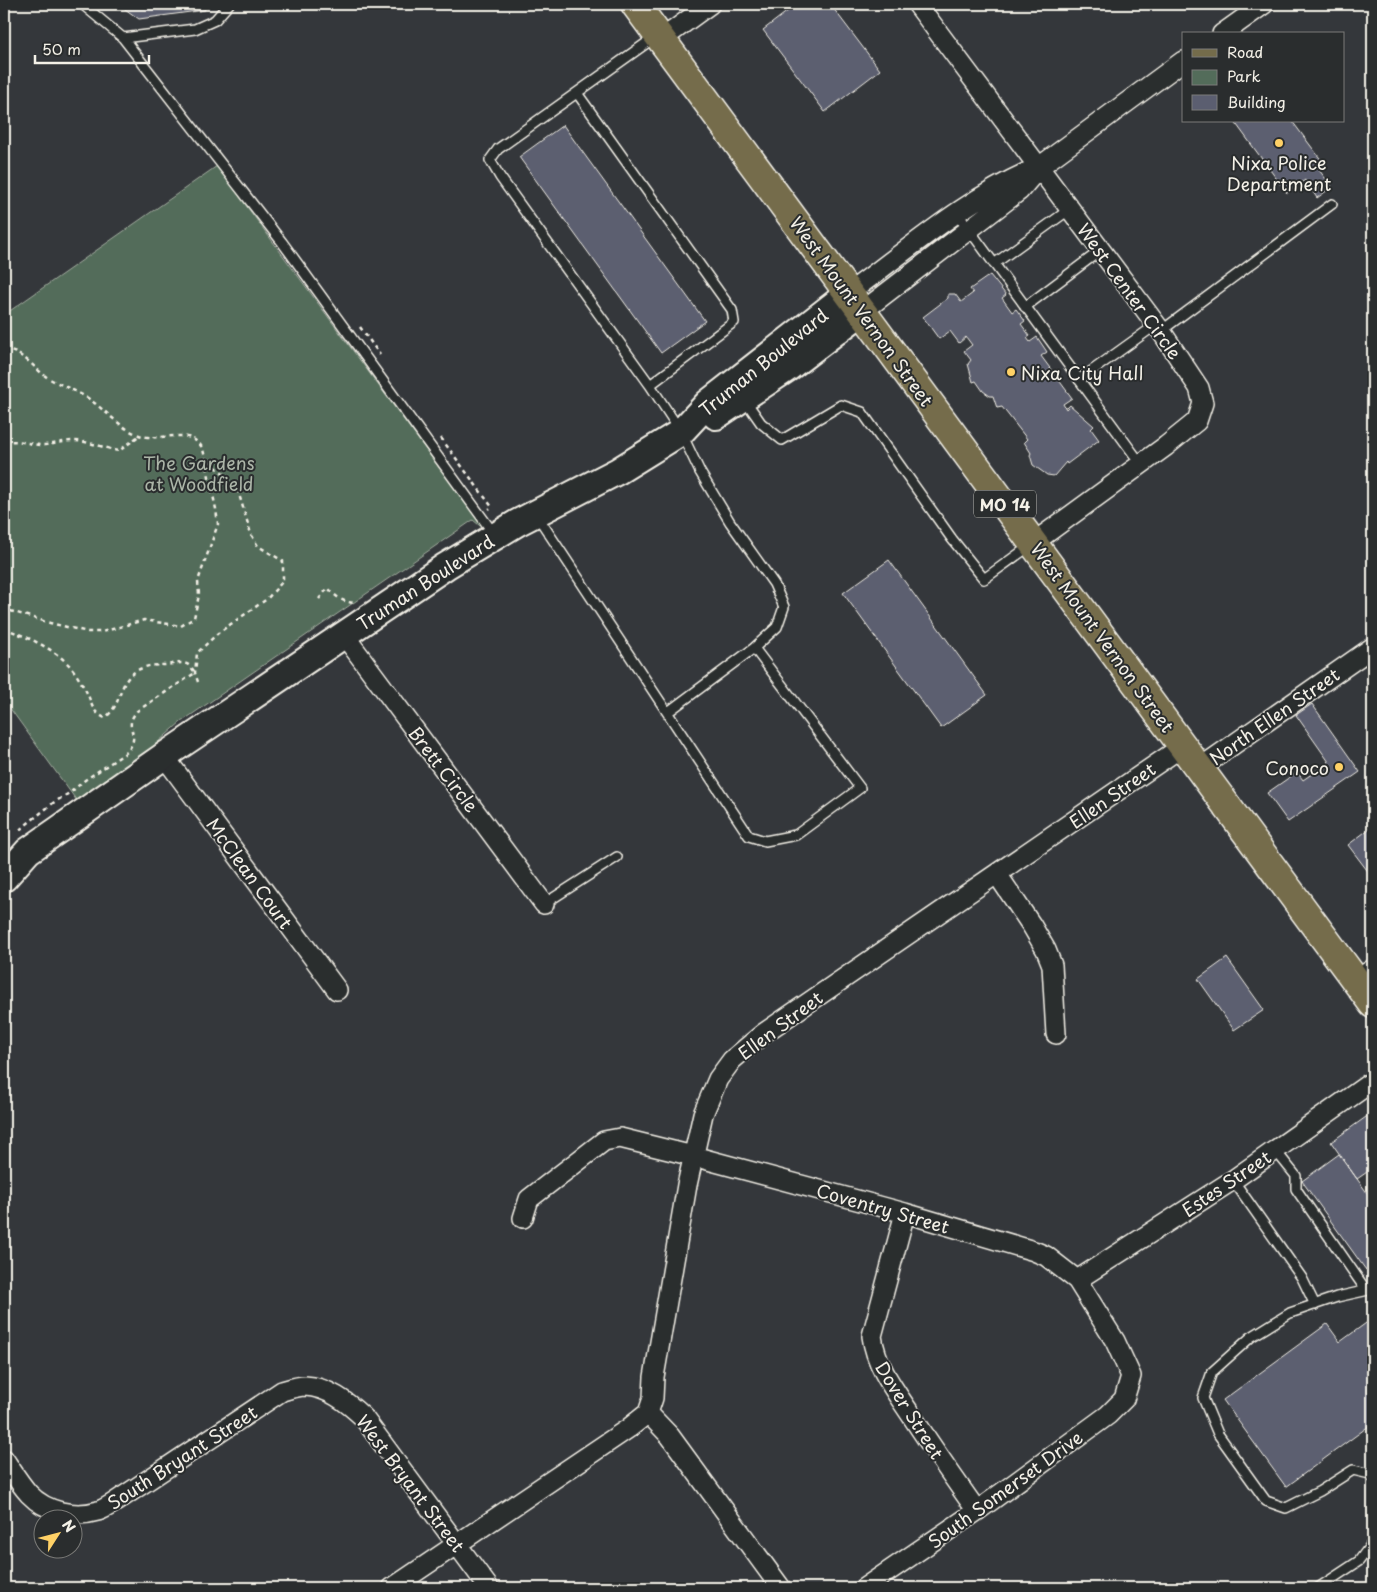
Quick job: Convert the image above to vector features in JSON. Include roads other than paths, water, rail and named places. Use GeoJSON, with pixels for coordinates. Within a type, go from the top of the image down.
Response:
{"type":"FeatureCollection","features":[{"type":"Feature","properties":{"kind":"main road","name":"West Mount Vernon Street"},"geometry":{"type":"LineString","coordinates":[[636,4],[1183,746],[1364,974],[1373,1004]]}},
{"type":"Feature","properties":{"kind":"street"},"geometry":{"type":"LineString","coordinates":[[660,37],[710,4]]}},
{"type":"Feature","properties":{"kind":"street","name":"West Center Circle"},"geometry":{"type":"LineString","coordinates":[[917,4],[1159,328],[1199,388],[1203,403],[1197,421],[1034,543]]}},
{"type":"Feature","properties":{"kind":"street"},"geometry":{"type":"LineString","coordinates":[[1225,32],[1264,4]]}},
{"type":"Feature","properties":{"kind":"street"},"geometry":{"type":"LineString","coordinates":[[856,302],[957,213],[1013,178],[1039,167],[1182,62]]}},
{"type":"Feature","properties":{"kind":"street"},"geometry":{"type":"LineString","coordinates":[[856,302],[969,230],[1019,191],[1039,167]]}},
{"type":"Feature","properties":{"kind":"street","name":"Truman Boulevard"},"geometry":{"type":"LineString","coordinates":[[4,878],[28,852],[164,756],[446,566],[496,536],[618,471],[681,432],[708,403],[738,390],[856,302]]}},
{"type":"Feature","properties":{"kind":"street","name":"Brett Circle"},"geometry":{"type":"LineString","coordinates":[[344,635],[544,904]]}},
{"type":"Feature","properties":{"kind":"street","name":"North Ellen Street"},"geometry":{"type":"LineString","coordinates":[[1200,768],[1373,647]]}},
{"type":"Feature","properties":{"kind":"street","name":"Ellen Street"},"geometry":{"type":"LineString","coordinates":[[648,1413],[653,1398],[654,1377],[687,1185],[703,1114],[718,1080],[732,1060],[764,1033],[1183,746]]}},
{"type":"Feature","properties":{"kind":"street","name":"McClean Court"},"geometry":{"type":"LineString","coordinates":[[164,756],[336,990]]}},
{"type":"Feature","properties":{"kind":"street"},"geometry":{"type":"LineString","coordinates":[[997,874],[1032,926],[1046,950],[1052,965],[1056,1034]]}},
{"type":"Feature","properties":{"kind":"street","name":"Estes Street"},"geometry":{"type":"LineString","coordinates":[[1077,1280],[1233,1180],[1373,1081]]}},
{"type":"Feature","properties":{"kind":"street","name":"Coventry Street"},"geometry":{"type":"LineString","coordinates":[[523,1218],[529,1199],[604,1142],[620,1138],[694,1156],[905,1213],[1046,1256],[1077,1280],[1115,1341],[1131,1376]]}},
{"type":"Feature","properties":{"kind":"street","name":"Dover Street"},"geometry":{"type":"LineString","coordinates":[[905,1213],[872,1336],[874,1351],[886,1377],[942,1463],[977,1511]]}},
{"type":"Feature","properties":{"kind":"street","name":"South Somerset Drive"},"geometry":{"type":"LineString","coordinates":[[864,1588],[977,1511],[1108,1415],[1124,1399],[1131,1376]]}},
{"type":"Feature","properties":{"kind":"street","name":"West Bryant Street"},"geometry":{"type":"LineString","coordinates":[[292,1388],[304,1386],[325,1390],[348,1402],[363,1417],[489,1588]]}},
{"type":"Feature","properties":{"kind":"street","name":"South Bryant Street"},"geometry":{"type":"LineString","coordinates":[[4,1459],[29,1494],[45,1507],[82,1514],[100,1510],[282,1391],[292,1388]]}},
{"type":"Feature","properties":{"kind":"street"},"geometry":{"type":"LineString","coordinates":[[392,1588],[629,1428],[648,1413],[670,1436],[781,1588]]}},
{"type":"Feature","properties":{"kind":"lane"},"geometry":{"type":"LineString","coordinates":[[82,4],[123,38],[282,242],[496,536]]}},
{"type":"Feature","properties":{"kind":"lane"},"geometry":{"type":"LineString","coordinates":[[123,38],[195,29],[215,20],[229,4]]}},
{"type":"Feature","properties":{"kind":"lane"},"geometry":{"type":"LineString","coordinates":[[660,37],[498,149],[490,160],[500,177],[650,385],[681,432],[700,472],[730,522],[774,584],[784,607],[777,627],[754,648],[668,712]]}},
{"type":"Feature","properties":{"kind":"lane"},"geometry":{"type":"LineString","coordinates":[[577,93],[732,310],[734,322],[650,385]]}},
{"type":"Feature","properties":{"kind":"lane"},"geometry":{"type":"LineString","coordinates":[[1079,380],[1159,328],[1332,204]]}},
{"type":"Feature","properties":{"kind":"lane"},"geometry":{"type":"LineString","coordinates":[[994,264],[1070,209]]}},
{"type":"Feature","properties":{"kind":"lane"},"geometry":{"type":"LineString","coordinates":[[957,213],[1141,464]]}},
{"type":"Feature","properties":{"kind":"lane"},"geometry":{"type":"LineString","coordinates":[[1025,307],[1101,250]]}},
{"type":"Feature","properties":{"kind":"lane"},"geometry":{"type":"LineString","coordinates":[[738,390],[761,423],[782,440],[841,405],[862,412],[952,539],[984,580],[1034,543]]}},
{"type":"Feature","properties":{"kind":"lane"},"geometry":{"type":"LineString","coordinates":[[536,514],[749,836],[765,841],[796,835],[860,788],[754,648]]}},
{"type":"Feature","properties":{"kind":"lane"},"geometry":{"type":"LineString","coordinates":[[544,904],[617,857]]}},
{"type":"Feature","properties":{"kind":"lane"},"geometry":{"type":"LineString","coordinates":[[1275,1150],[1296,1176],[1296,1189],[1370,1290],[1337,1297],[1290,1313],[1251,1337],[1212,1372],[1202,1398],[1218,1434],[1266,1501],[1286,1508],[1320,1491],[1353,1470],[1370,1474],[1373,1478]]}},
{"type":"Feature","properties":{"kind":"lane"},"geometry":{"type":"LineString","coordinates":[[1233,1180],[1302,1278],[1315,1305]]}},
{"type":"Feature","properties":{"kind":"lane"},"geometry":{"type":"LineString","coordinates":[[1318,1588],[1359,1561],[1373,1542]]}},
{"type":"Feature","properties":{"kind":"place","name":"Nixa Police Department"},"geometry":{"type":"Point","coordinates":[1279,143]}},
{"type":"Feature","properties":{"kind":"place","name":"Nixa City Hall"},"geometry":{"type":"Point","coordinates":[1011,372]}},
{"type":"Feature","properties":{"kind":"place","name":"Conoco"},"geometry":{"type":"Point","coordinates":[1339,767]}},
{"type":"Feature","properties":{"kind":"park label","name":"The Gardens at Woodfield"},"geometry":{"type":"Point","coordinates":[199,472]}}]}
